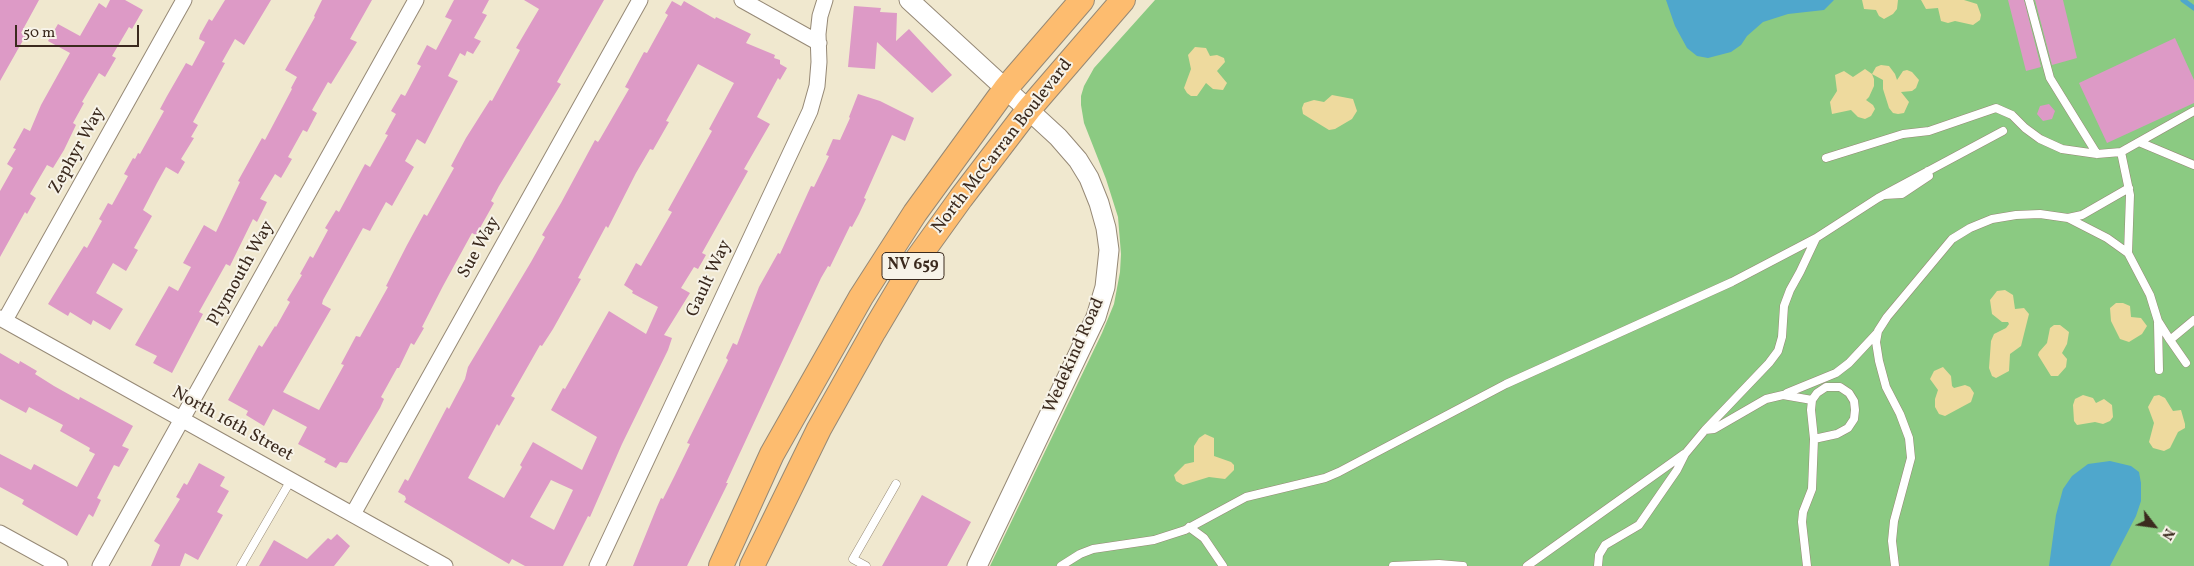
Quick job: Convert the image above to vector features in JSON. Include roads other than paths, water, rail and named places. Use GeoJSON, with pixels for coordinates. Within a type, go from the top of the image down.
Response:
{"type":"FeatureCollection","features":[{"type":"Feature","properties":{"kind":"main road","name":"North McCarran Boulevard"},"geometry":{"type":"LineString","coordinates":[[721,566],[772,454],[861,297],[916,213],[1006,88],[1082,0]]}},
{"type":"Feature","properties":{"kind":"main road","name":"North McCarran Boulevard"},"geometry":{"type":"LineString","coordinates":[[752,566],[819,429],[901,285],[961,198],[1029,109],[1123,0]]}},
{"type":"Feature","properties":{"kind":"street","name":"Zephyr Way"},"geometry":{"type":"LineString","coordinates":[[2,319],[184,0]]}},
{"type":"Feature","properties":{"kind":"street","name":"Plymouth Way"},"geometry":{"type":"LineString","coordinates":[[100,566],[416,0]]}},
{"type":"Feature","properties":{"kind":"street","name":"Sue Way"},"geometry":{"type":"LineString","coordinates":[[353,514],[640,0]]}},
{"type":"Feature","properties":{"kind":"street"},"geometry":{"type":"LineString","coordinates":[[742,0],[819,43]]}},
{"type":"Feature","properties":{"kind":"street","name":"Gault Way"},"geometry":{"type":"LineString","coordinates":[[597,566],[810,111],[817,86],[820,62],[820,16],[825,0]]}},
{"type":"Feature","properties":{"kind":"street","name":"Wedekind Road"},"geometry":{"type":"LineString","coordinates":[[909,0],[1029,109],[1058,137],[1078,160],[1089,178],[1106,228],[1109,250],[1105,287],[1096,317],[977,566]]}},
{"type":"Feature","properties":{"kind":"street","name":"North 16th Street"},"geometry":{"type":"LineString","coordinates":[[2,319],[445,566]]}},
{"type":"Feature","properties":{"kind":"street"},"geometry":{"type":"LineString","coordinates":[[0,533],[60,566]]}},
{"type":"Feature","properties":{"kind":"lane"},"geometry":{"type":"LineString","coordinates":[[2029,0],[2050,78],[2097,154]]}},
{"type":"Feature","properties":{"kind":"lane"},"geometry":{"type":"LineString","coordinates":[[1826,158],[1903,134],[1930,131],[1996,108],[2012,115],[2040,139],[2062,148],[2097,154],[2121,152],[2194,111]]}},
{"type":"Feature","properties":{"kind":"lane"},"geometry":{"type":"LineString","coordinates":[[1061,566],[1080,554],[1093,549],[1154,540],[1189,527],[1246,497],[1325,478],[1339,472],[1506,384],[1732,282],[1816,238],[1883,195],[2003,131]]}},
{"type":"Feature","properties":{"kind":"lane"},"geometry":{"type":"LineString","coordinates":[[2139,142],[2194,165]]}},
{"type":"Feature","properties":{"kind":"lane"},"geometry":{"type":"LineString","coordinates":[[2121,152],[2130,188],[2128,253]]}},
{"type":"Feature","properties":{"kind":"lane"},"geometry":{"type":"LineString","coordinates":[[2068,218],[2082,214],[2130,188]]}},
{"type":"Feature","properties":{"kind":"lane"},"geometry":{"type":"LineString","coordinates":[[1705,430],[1714,428],[1766,399],[1783,395],[1836,373],[1849,363],[1878,331],[1887,317],[1952,239],[1970,228],[1992,219],[2016,215],[2040,214],[2068,218],[2107,238],[2128,253],[2150,296],[2158,321],[2186,363]]}},
{"type":"Feature","properties":{"kind":"lane"},"geometry":{"type":"LineString","coordinates":[[1598,566],[1600,555],[1605,545],[1639,525],[1650,512],[1686,453],[1705,430],[1770,364],[1778,351],[1782,337],[1787,298],[1816,238]]}},
{"type":"Feature","properties":{"kind":"lane"},"geometry":{"type":"LineString","coordinates":[[2170,340],[2194,320]]}},
{"type":"Feature","properties":{"kind":"lane"},"geometry":{"type":"LineString","coordinates":[[2158,321],[2159,370]]}},
{"type":"Feature","properties":{"kind":"lane"},"geometry":{"type":"LineString","coordinates":[[1878,331],[1876,342],[1879,361],[1886,387],[1900,414],[1909,438],[1911,458],[1894,521],[1892,542],[1896,566]]}},
{"type":"Feature","properties":{"kind":"lane"},"geometry":{"type":"LineString","coordinates":[[1807,566],[1802,522],[1803,512],[1812,489],[1814,439],[1811,410],[1812,400],[1817,393],[1826,387],[1840,387],[1849,393],[1854,401],[1854,419],[1848,428],[1837,434],[1814,439]]}},
{"type":"Feature","properties":{"kind":"lane"},"geometry":{"type":"LineString","coordinates":[[1783,395],[1812,400]]}},
{"type":"Feature","properties":{"kind":"lane"},"geometry":{"type":"LineString","coordinates":[[1527,566],[1646,479],[1686,453]]}},
{"type":"Feature","properties":{"kind":"lane"},"geometry":{"type":"LineString","coordinates":[[241,566],[291,480]]}},
{"type":"Feature","properties":{"kind":"lane"},"geometry":{"type":"LineString","coordinates":[[866,566],[851,562],[896,484]]}},
{"type":"Feature","properties":{"kind":"lane"},"geometry":{"type":"LineString","coordinates":[[1189,527],[1204,538],[1223,566]]}},
{"type":"Feature","properties":{"kind":"lane"},"geometry":{"type":"LineString","coordinates":[[1393,566],[1439,564],[1463,566]]}},
{"type":"Feature","properties":{"kind":"water"},"geometry":{"type":"Polygon","coordinates":[[[1666,0],[1834,0],[1824,10],[1788,14],[1763,22],[1747,36],[1741,45],[1731,52],[1708,58],[1697,56],[1687,48],[1675,26],[1666,0]]]}},
{"type":"Feature","properties":{"kind":"water"},"geometry":{"type":"Polygon","coordinates":[[[2110,461],[2131,466],[2139,472],[2141,501],[2136,516],[2110,566],[2049,566],[2056,515],[2063,489],[2072,476],[2088,464],[2110,461]]]}},
{"type":"Feature","properties":{"kind":"waterway"},"geometry":{"type":"LineString","coordinates":[[2183,0],[2194,8]]}}]}
